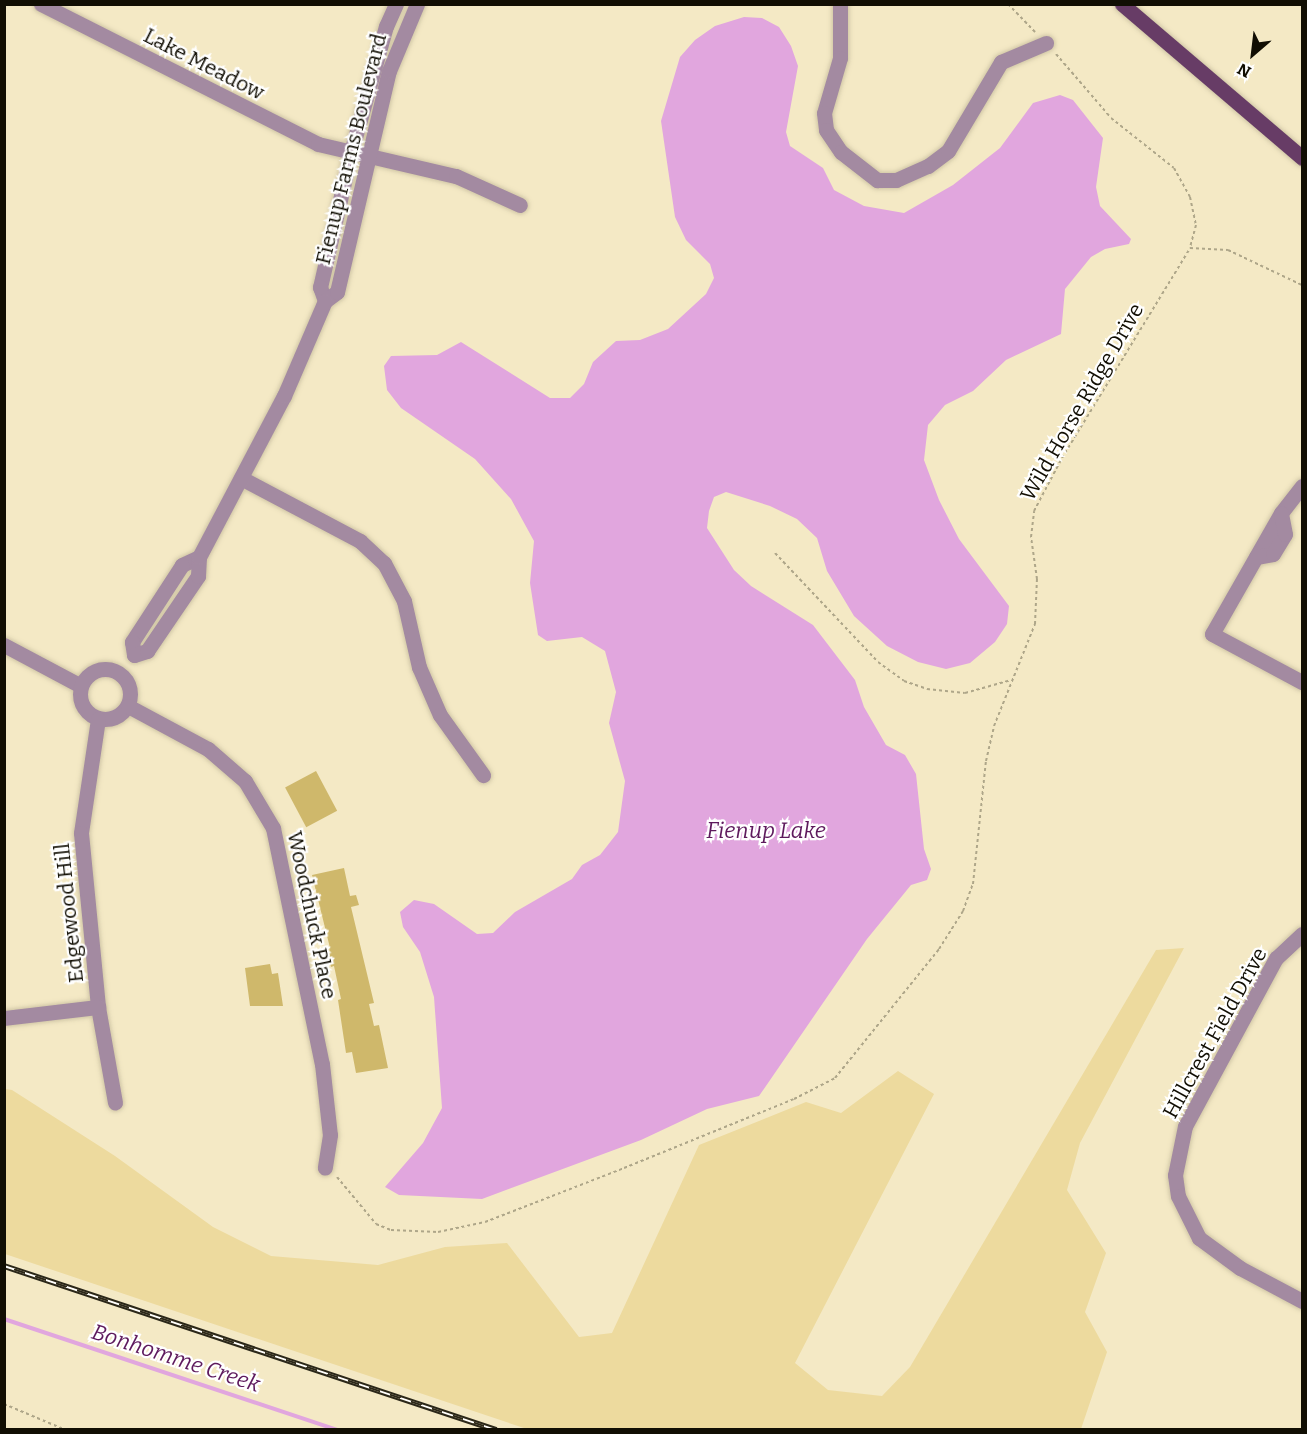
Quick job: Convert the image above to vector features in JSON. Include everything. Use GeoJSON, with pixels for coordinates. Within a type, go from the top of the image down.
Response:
{"type":"FeatureCollection","features":[{"type":"Feature","properties":{"kind":"main road"},"geometry":{"type":"LineString","coordinates":[[1122,4],[1302,158]]}},
{"type":"Feature","properties":{"kind":"street","name":"Lake Meadow"},"geometry":{"type":"LineString","coordinates":[[41,4],[318,144],[456,176],[520,205]]}},
{"type":"Feature","properties":{"kind":"street","name":"Fienup Farms Boulevard"},"geometry":{"type":"LineString","coordinates":[[325,302],[320,286],[351,152],[386,26],[396,4]]}},
{"type":"Feature","properties":{"kind":"street","name":"Fienup Farms Boulevard"},"geometry":{"type":"LineString","coordinates":[[122,675],[134,655],[132,642],[182,565],[199,557],[284,396],[325,302],[337,292],[389,71],[417,4]]}},
{"type":"Feature","properties":{"kind":"street"},"geometry":{"type":"LineString","coordinates":[[840,4],[840,58],[824,113],[826,129],[841,153],[877,180],[896,180],[927,166],[948,151],[1001,62],[1046,43]]}},
{"type":"Feature","properties":{"kind":"street"},"geometry":{"type":"LineString","coordinates":[[241,478],[360,542],[384,563],[404,600],[419,667],[440,715],[483,775]]}},
{"type":"Feature","properties":{"kind":"street"},"geometry":{"type":"LineString","coordinates":[[1302,486],[1281,513],[1285,534],[1273,554],[1256,556],[1212,634],[1302,682]]}},
{"type":"Feature","properties":{"kind":"street"},"geometry":{"type":"LineString","coordinates":[[4,645],[81,686]]}},
{"type":"Feature","properties":{"kind":"street"},"geometry":{"type":"LineString","coordinates":[[98,670],[122,675],[130,689],[128,706],[115,718],[98,718],[85,709],[81,686],[98,670]]}},
{"type":"Feature","properties":{"kind":"street","name":"Woodchuck Place"},"geometry":{"type":"LineString","coordinates":[[128,706],[208,749],[245,781],[273,828],[322,1064],[330,1135],[325,1168]]}},
{"type":"Feature","properties":{"kind":"street","name":"Edgewood Hill"},"geometry":{"type":"LineString","coordinates":[[98,718],[81,833],[98,1006],[115,1102]]}},
{"type":"Feature","properties":{"kind":"street","name":"Hillcrest Field Drive"},"geometry":{"type":"LineString","coordinates":[[1302,934],[1276,958],[1185,1125],[1175,1175],[1178,1196],[1186,1218],[1207,1245],[1240,1268],[1302,1301]]}},
{"type":"Feature","properties":{"kind":"street"},"geometry":{"type":"LineString","coordinates":[[4,1018],[98,1006]]}},
{"type":"Feature","properties":{"kind":"path"},"geometry":{"type":"LineString","coordinates":[[1008,4],[1046,43],[1111,118],[1174,168],[1190,196],[1196,225],[1190,248],[1243,255],[1302,285]]}},
{"type":"Feature","properties":{"kind":"path","name":"Wild Horse Ridge Drive"},"geometry":{"type":"LineString","coordinates":[[325,1168],[349,1188],[376,1224],[391,1230],[438,1232],[485,1222],[662,1154],[795,1099],[835,1078],[939,949],[963,911],[973,884],[986,761],[1011,680],[1026,651],[1038,604],[1031,537],[1034,512],[1062,458],[1190,248]]}},
{"type":"Feature","properties":{"kind":"path"},"geometry":{"type":"LineString","coordinates":[[775,553],[878,662],[904,681],[927,689],[965,693],[1011,680]]}},
{"type":"Feature","properties":{"kind":"path"},"geometry":{"type":"LineString","coordinates":[[4,1404],[66,1430]]}},
{"type":"Feature","properties":{"kind":"shaded area"},"geometry":{"type":"Polygon","coordinates":[[[1184,948],[1080,1143],[1067,1190],[1106,1253],[1085,1312],[1107,1352],[1081,1429],[527,1429],[5,1254],[5,1089],[12,1090],[115,1156],[213,1227],[271,1256],[378,1265],[445,1247],[507,1243],[579,1337],[612,1333],[699,1145],[806,1102],[841,1113],[898,1071],[934,1094],[795,1363],[828,1390],[882,1396],[910,1367],[1156,950],[1184,948]]]}},
{"type":"Feature","properties":{"kind":"water","name":"Fienup Lake"},"geometry":{"type":"Polygon","coordinates":[[[744,17],[762,18],[779,27],[791,46],[798,66],[786,132],[790,146],[823,168],[834,190],[864,206],[904,213],[953,185],[1000,148],[1033,103],[1060,95],[1073,100],[1103,138],[1096,187],[1100,206],[1131,239],[1129,244],[1105,249],[1091,257],[1065,289],[1061,334],[1006,360],[973,391],[945,405],[928,425],[924,460],[939,500],[959,539],[1009,606],[1007,624],[995,642],[970,663],[946,669],[918,662],[887,646],[854,616],[827,571],[817,538],[797,519],[770,506],[726,492],[714,497],[709,511],[707,528],[734,570],[751,586],[813,625],[855,680],[864,707],[886,745],[905,755],[916,774],[924,849],[931,869],[927,880],[911,885],[867,939],[759,1096],[707,1109],[641,1140],[482,1199],[399,1195],[385,1187],[423,1143],[442,1108],[434,997],[420,952],[403,927],[400,912],[414,900],[434,904],[477,934],[493,933],[515,912],[572,879],[582,865],[600,855],[618,832],[625,781],[609,723],[616,692],[605,651],[582,637],[547,641],[538,635],[530,583],[534,541],[511,499],[475,459],[401,408],[387,390],[384,366],[391,356],[437,355],[461,342],[550,398],[570,398],[584,384],[593,362],[616,341],[640,340],[668,329],[706,294],[714,278],[710,264],[686,240],[675,217],[661,121],[680,57],[695,40],[715,26],[744,17]]]}},
{"type":"Feature","properties":{"kind":"building"},"geometry":{"type":"Polygon","coordinates":[[[316,771],[337,811],[306,827],[285,787],[316,771]]]}},
{"type":"Feature","properties":{"kind":"building"},"geometry":{"type":"Polygon","coordinates":[[[344,868],[350,896],[356,895],[359,905],[351,907],[374,1003],[369,1004],[374,1026],[379,1025],[388,1068],[356,1073],[352,1052],[346,1053],[338,1000],[341,999],[334,966],[331,967],[327,949],[330,948],[312,875],[344,868]]]}},
{"type":"Feature","properties":{"kind":"building"},"geometry":{"type":"Polygon","coordinates":[[[270,964],[272,974],[278,973],[283,1006],[250,1006],[245,968],[270,964]]]}},
{"type":"Feature","properties":{"kind":"waterway","name":"Bonhomme Creek"},"geometry":{"type":"LineString","coordinates":[[4,1319],[337,1430]]}},
{"type":"Feature","properties":{"kind":"railway"},"geometry":{"type":"LineString","coordinates":[[4,1266],[496,1430]]}}]}
